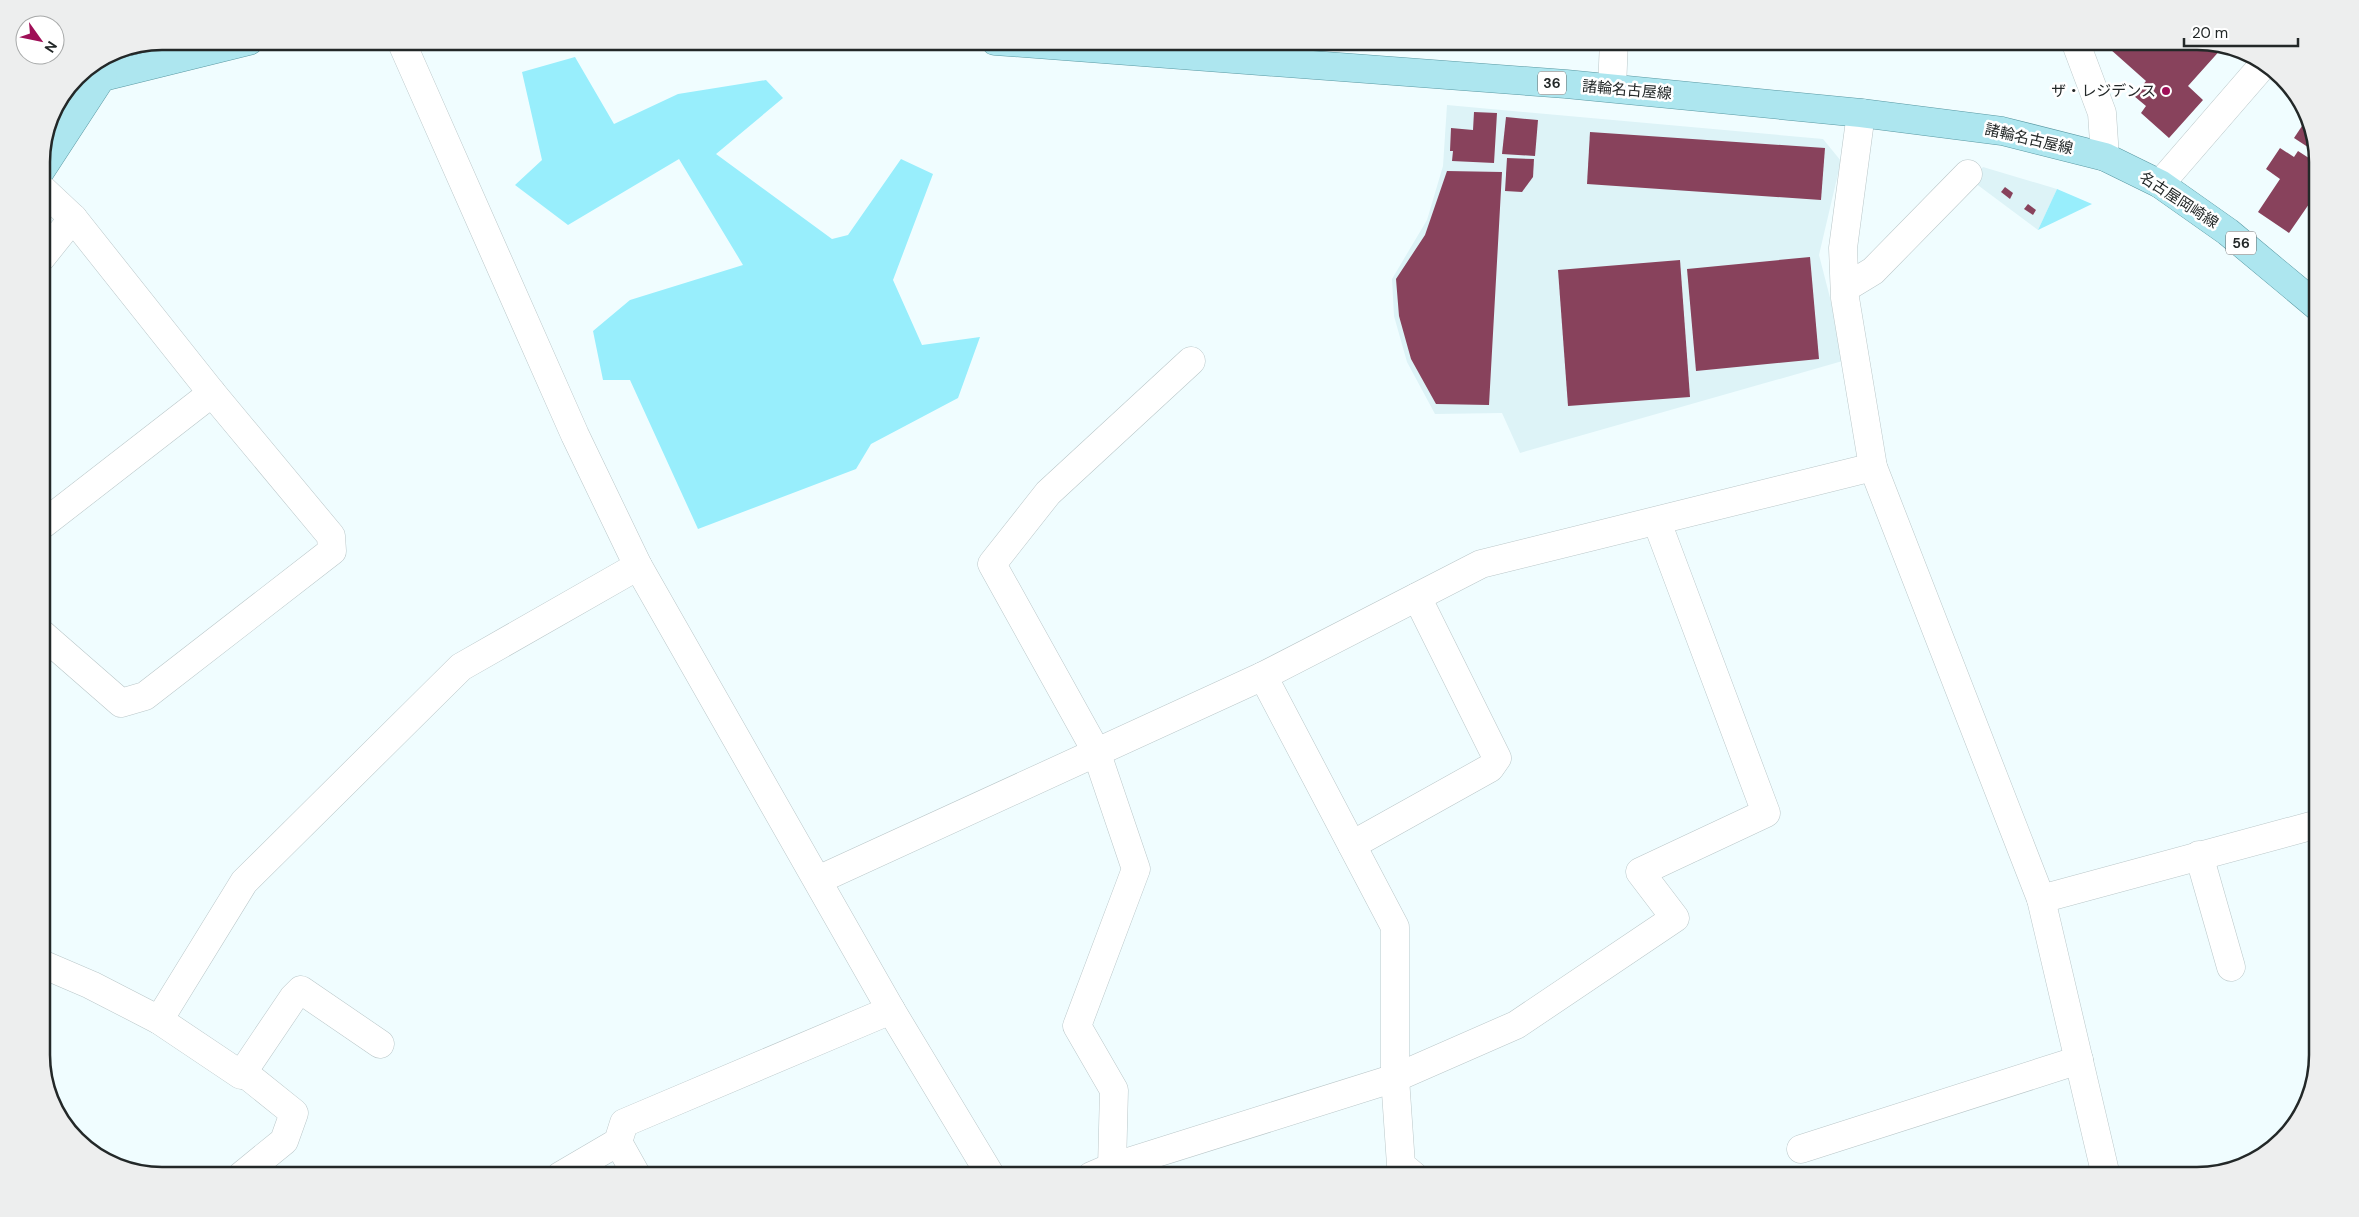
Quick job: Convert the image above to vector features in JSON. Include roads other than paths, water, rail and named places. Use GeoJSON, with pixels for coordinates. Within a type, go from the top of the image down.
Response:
{"type":"FeatureCollection","features":[{"type":"Feature","properties":{"kind":"main road"},"geometry":{"type":"LineString","coordinates":[[85,81],[211,50]]}},
{"type":"Feature","properties":{"kind":"main road","name":"諸輪名古屋線"},"geometry":{"type":"LineString","coordinates":[[1113,50],[1612,88],[1861,113],[2002,131],[2105,157]]}},
{"type":"Feature","properties":{"kind":"main road"},"geometry":{"type":"LineString","coordinates":[[50,158],[104,75]]}},
{"type":"Feature","properties":{"kind":"main road","name":"名古屋岡崎線"},"geometry":{"type":"LineString","coordinates":[[2105,157],[2160,184],[2228,232],[2309,300]]}},
{"type":"Feature","properties":{"kind":"street"},"geometry":{"type":"LineString","coordinates":[[405,50],[575,435],[638,566],[891,1010],[986,1167]]}},
{"type":"Feature","properties":{"kind":"street"},"geometry":{"type":"LineString","coordinates":[[1612,88],[1614,50]]}},
{"type":"Feature","properties":{"kind":"street"},"geometry":{"type":"LineString","coordinates":[[2078,50],[2102,113],[2105,157]]}},
{"type":"Feature","properties":{"kind":"street"},"geometry":{"type":"LineString","coordinates":[[2160,184],[2259,69]]}},
{"type":"Feature","properties":{"kind":"street"},"geometry":{"type":"LineString","coordinates":[[1861,113],[1842,248],[1845,288],[1873,467],[2041,899],[2104,1167]]}},
{"type":"Feature","properties":{"kind":"street"},"geometry":{"type":"LineString","coordinates":[[1845,288],[1873,271],[1968,174]]}},
{"type":"Feature","properties":{"kind":"street"},"geometry":{"type":"LineString","coordinates":[[50,196],[73,218],[212,393],[331,536],[332,551],[145,696],[121,703],[50,641]]}},
{"type":"Feature","properties":{"kind":"street"},"geometry":{"type":"LineString","coordinates":[[50,248],[73,218]]}},
{"type":"Feature","properties":{"kind":"street"},"geometry":{"type":"LineString","coordinates":[[1103,1167],[1114,1090],[1077,1026],[1136,868],[1096,751],[992,564],[1048,493],[1190,362]]}},
{"type":"Feature","properties":{"kind":"street"},"geometry":{"type":"LineString","coordinates":[[50,519],[212,393]]}},
{"type":"Feature","properties":{"kind":"street"},"geometry":{"type":"LineString","coordinates":[[818,880],[1263,676],[1481,564],[1657,522],[1873,467]]}},
{"type":"Feature","properties":{"kind":"street"},"geometry":{"type":"LineString","coordinates":[[1115,1167],[1395,1078],[1516,1025],[1675,918],[1640,872],[1766,813],[1657,522]]}},
{"type":"Feature","properties":{"kind":"street"},"geometry":{"type":"LineString","coordinates":[[159,1020],[244,882],[461,667],[638,566]]}},
{"type":"Feature","properties":{"kind":"street"},"geometry":{"type":"LineString","coordinates":[[1352,846],[1490,768],[1497,758],[1417,597]]}},
{"type":"Feature","properties":{"kind":"street"},"geometry":{"type":"LineString","coordinates":[[1263,676],[1395,927],[1395,1078],[1401,1165],[1403,1167]]}},
{"type":"Feature","properties":{"kind":"street"},"geometry":{"type":"LineString","coordinates":[[2041,899],[2309,826]]}},
{"type":"Feature","properties":{"kind":"street"},"geometry":{"type":"LineString","coordinates":[[2199,855],[2231,967]]}},
{"type":"Feature","properties":{"kind":"street"},"geometry":{"type":"LineString","coordinates":[[50,967],[91,985],[159,1020],[241,1075],[293,998],[301,990],[380,1044]]}},
{"type":"Feature","properties":{"kind":"street"},"geometry":{"type":"LineString","coordinates":[[575,1167],[618,1142],[624,1123],[891,1010]]}},
{"type":"Feature","properties":{"kind":"street"},"geometry":{"type":"LineString","coordinates":[[1802,1148],[2079,1060]]}},
{"type":"Feature","properties":{"kind":"street"},"geometry":{"type":"LineString","coordinates":[[243,1072],[294,1113],[284,1141],[252,1167]]}},
{"type":"Feature","properties":{"kind":"street"},"geometry":{"type":"LineString","coordinates":[[618,1142],[632,1167]]}},
{"type":"Feature","properties":{"kind":"place","name":"ザ・レジデンス"},"geometry":{"type":"Point","coordinates":[2166,91]}}]}
